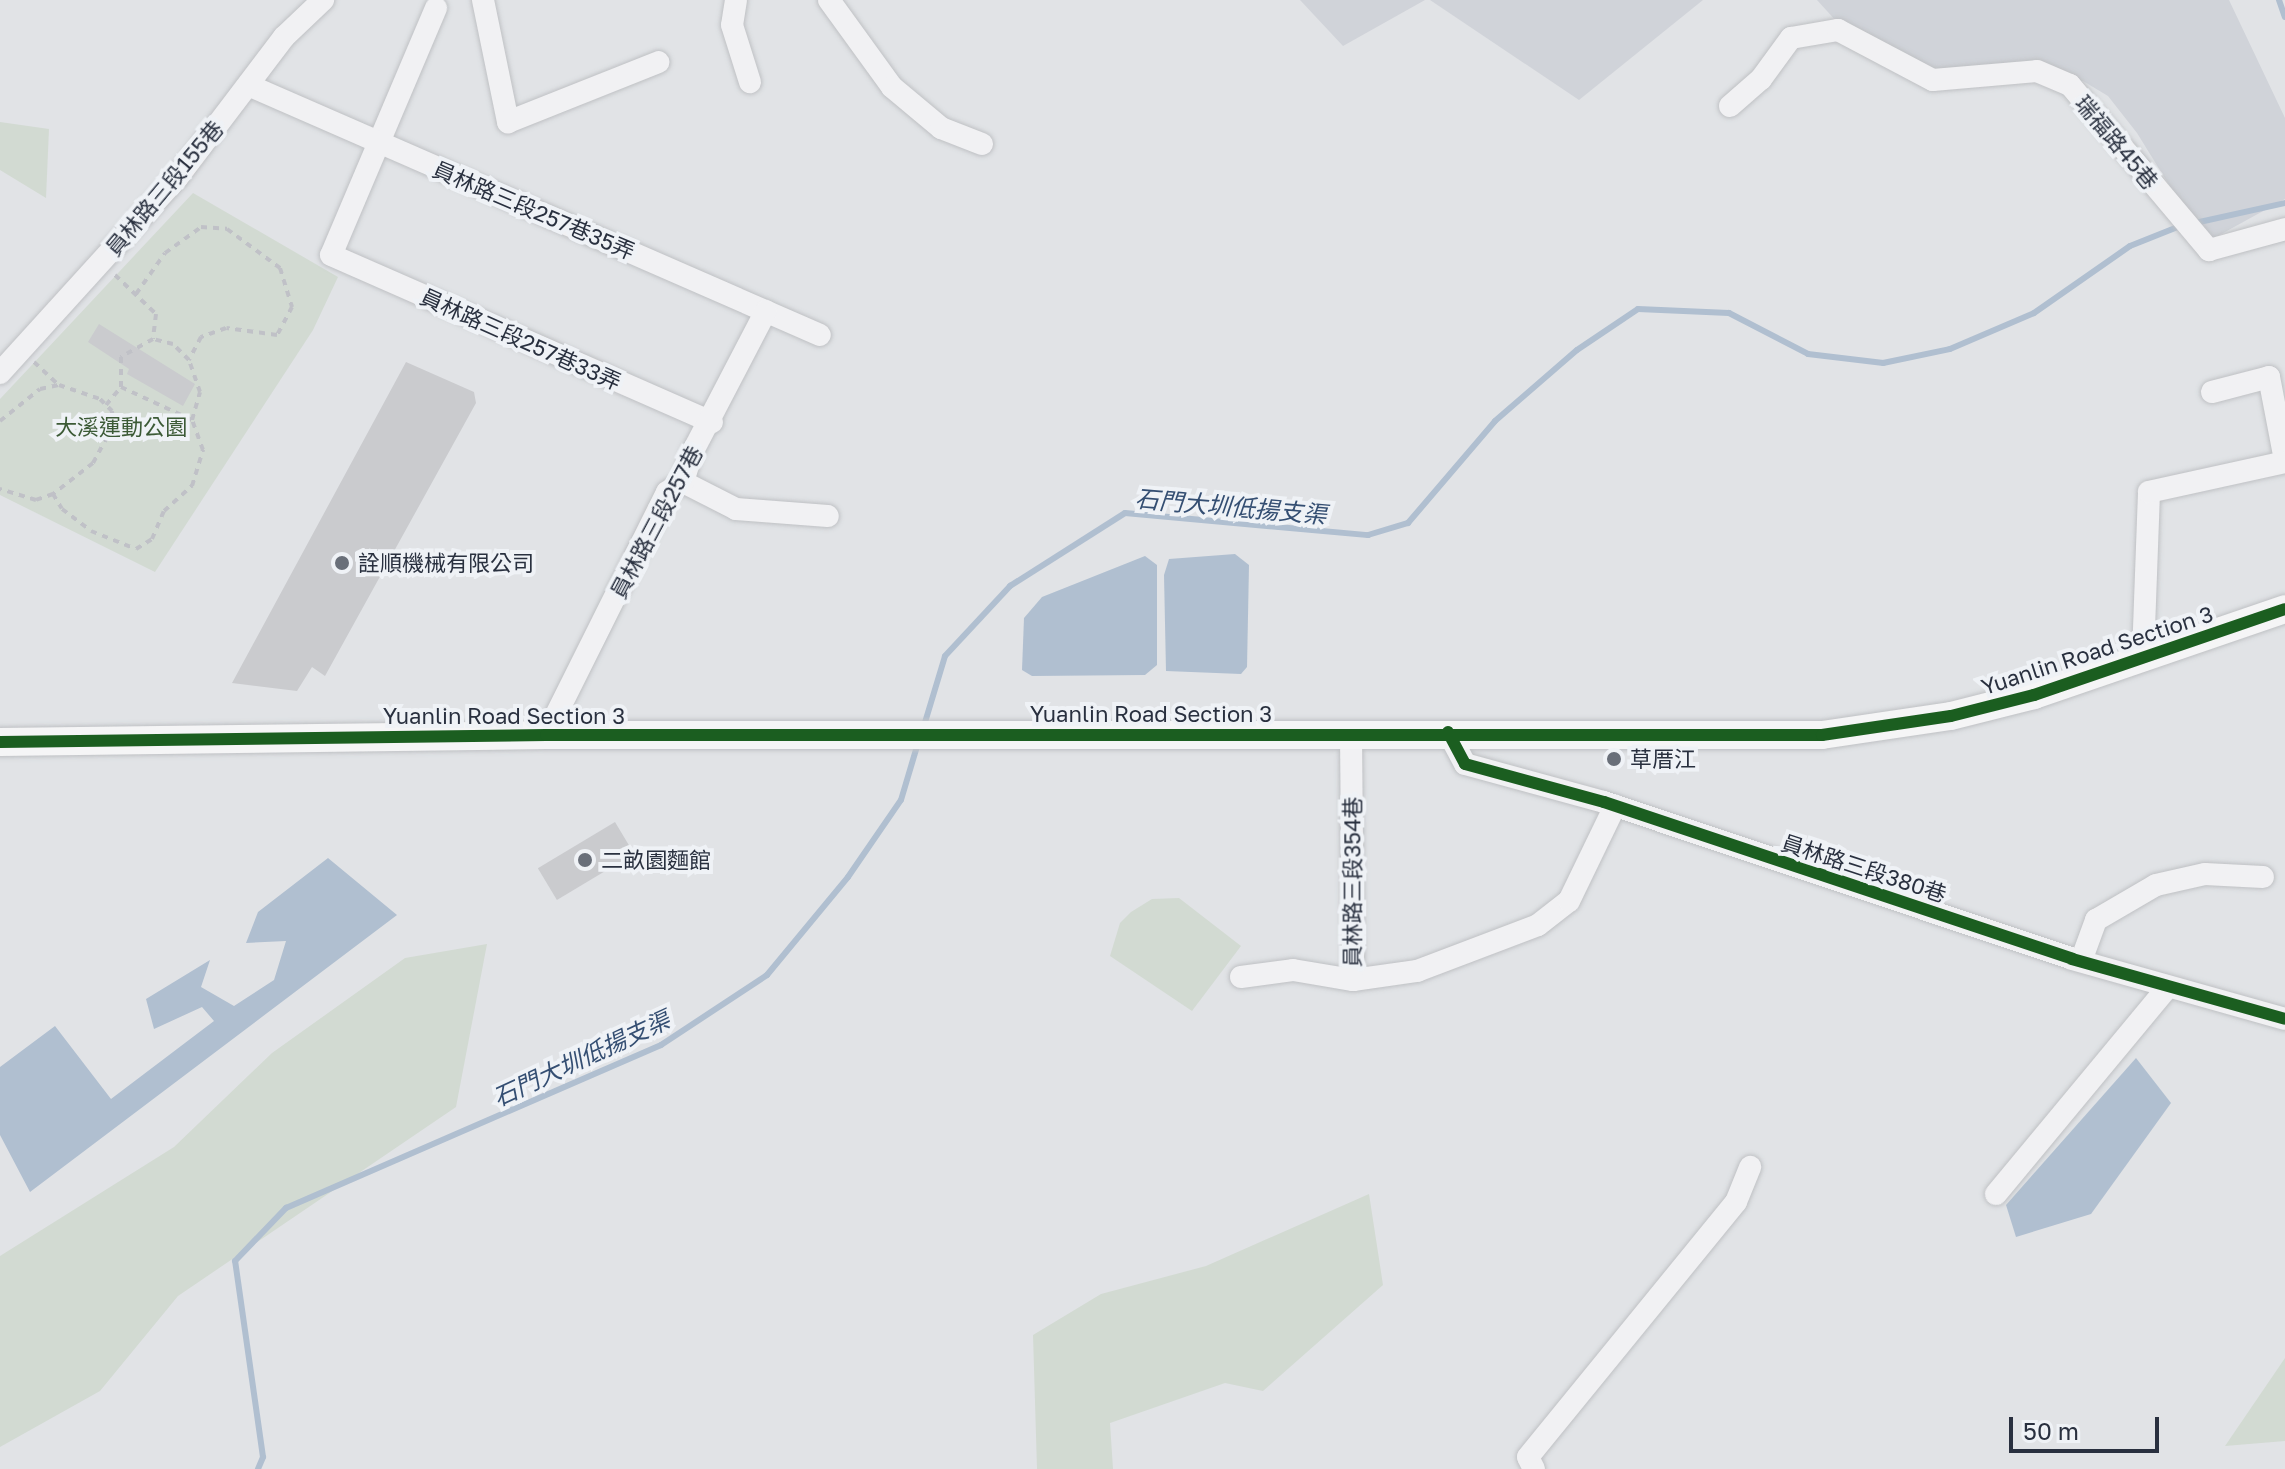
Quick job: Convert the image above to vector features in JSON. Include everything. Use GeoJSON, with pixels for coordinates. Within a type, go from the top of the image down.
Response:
{"type":"FeatureCollection","features":[{"type":"Feature","properties":{"kind":"main road","name":"Yuanlin Road Section 3"},"geometry":{"type":"LineString","coordinates":[[0,742],[546,735],[1448,732],[1696,739],[1822,735],[1951,716],[2034,695],[2285,609]]}},
{"type":"Feature","properties":{"kind":"street","name":"員林路三段155巷"},"geometry":{"type":"LineString","coordinates":[[0,373],[177,178],[307,9],[323,0]]}},
{"type":"Feature","properties":{"kind":"street"},"geometry":{"type":"LineString","coordinates":[[483,0],[508,122],[659,62]]}},
{"type":"Feature","properties":{"kind":"street"},"geometry":{"type":"LineString","coordinates":[[736,0],[732,25],[750,82]]}},
{"type":"Feature","properties":{"kind":"street"},"geometry":{"type":"LineString","coordinates":[[829,0],[892,87],[941,128],[982,144]]}},
{"type":"Feature","properties":{"kind":"street"},"geometry":{"type":"LineString","coordinates":[[378,142],[436,8]]}},
{"type":"Feature","properties":{"kind":"street","name":"瑞福路45巷"},"geometry":{"type":"LineString","coordinates":[[1730,106],[1761,79],[1791,38],[1838,30],[1933,80],[2037,71],[2070,85],[2209,250],[2285,229]]}},
{"type":"Feature","properties":{"kind":"street","name":"員林路三段257巷35弄"},"geometry":{"type":"LineString","coordinates":[[248,85],[820,335]]}},
{"type":"Feature","properties":{"kind":"street","name":"員林路三段257巷33弄"},"geometry":{"type":"LineString","coordinates":[[378,142],[331,255],[712,422]]}},
{"type":"Feature","properties":{"kind":"street","name":"員林路三段257巷"},"geometry":{"type":"LineString","coordinates":[[546,735],[667,492],[683,482],[692,453],[712,422],[766,311]]}},
{"type":"Feature","properties":{"kind":"street"},"geometry":{"type":"LineString","coordinates":[[2143,656],[2149,492],[2285,461],[2269,377],[2212,392]]}},
{"type":"Feature","properties":{"kind":"street"},"geometry":{"type":"LineString","coordinates":[[683,482],[736,509],[828,516]]}},
{"type":"Feature","properties":{"kind":"street","name":"員林路三段380巷"},"geometry":{"type":"LineString","coordinates":[[1448,732],[1465,764],[1615,806],[2081,961],[2285,1019]]}},
{"type":"Feature","properties":{"kind":"street","name":"員林路三段354巷"},"geometry":{"type":"LineString","coordinates":[[1351,733],[1353,980],[1417,971],[1538,925],[1569,901],[1615,806]]}},
{"type":"Feature","properties":{"kind":"street"},"geometry":{"type":"LineString","coordinates":[[2081,961],[2096,920],[2156,885],[2205,874],[2263,877]]}},
{"type":"Feature","properties":{"kind":"street"},"geometry":{"type":"LineString","coordinates":[[1241,977],[1293,970],[1353,980]]}},
{"type":"Feature","properties":{"kind":"street"},"geometry":{"type":"LineString","coordinates":[[1996,1194],[2168,987]]}},
{"type":"Feature","properties":{"kind":"street"},"geometry":{"type":"LineString","coordinates":[[1534,1469],[1528,1457],[1736,1202],[1750,1167]]}},
{"type":"Feature","properties":{"kind":"path"},"geometry":{"type":"LineString","coordinates":[[136,294],[165,253],[201,227],[227,229],[280,268],[292,307],[277,335],[226,328],[201,337],[189,360]]}},
{"type":"Feature","properties":{"kind":"path"},"geometry":{"type":"LineString","coordinates":[[101,263],[156,314],[153,339]]}},
{"type":"Feature","properties":{"kind":"path"},"geometry":{"type":"LineString","coordinates":[[53,494],[62,509],[91,531],[136,549],[152,539],[164,511],[192,486],[203,450],[192,420],[200,392],[189,360],[173,344],[153,339],[121,357],[121,387],[106,405]]}},
{"type":"Feature","properties":{"kind":"path"},"geometry":{"type":"LineString","coordinates":[[0,489],[36,500],[53,494],[93,463],[113,426],[106,405],[59,385],[22,351]]}},
{"type":"Feature","properties":{"kind":"path"},"geometry":{"type":"LineString","coordinates":[[0,421],[40,389],[59,385]]}},
{"type":"Feature","properties":{"kind":"path"},"geometry":{"type":"LineString","coordinates":[[121,387],[192,420]]}},
{"type":"Feature","properties":{"kind":"shaded area"},"geometry":{"type":"Polygon","coordinates":[[[1300,0],[1425,0],[1343,46],[1300,0]]]}},
{"type":"Feature","properties":{"kind":"shaded area"},"geometry":{"type":"Polygon","coordinates":[[[1430,0],[1703,0],[1579,100],[1430,0]]]}},
{"type":"Feature","properties":{"kind":"shaded area"},"geometry":{"type":"Polygon","coordinates":[[[1817,0],[2229,0],[2285,118],[2285,199],[2205,243],[2137,133],[2108,96],[2083,81],[1933,80],[1837,22],[1817,0]]]}},
{"type":"Feature","properties":{"kind":"green space"},"geometry":{"type":"Polygon","coordinates":[[[0,122],[49,129],[46,198],[0,170],[0,122]]]}},
{"type":"Feature","properties":{"kind":"green space","name":"大溪運動公園"},"geometry":{"type":"Polygon","coordinates":[[[193,193],[338,277],[313,330],[155,572],[0,495],[0,399],[193,193]]]}},
{"type":"Feature","properties":{"kind":"green space"},"geometry":{"type":"Polygon","coordinates":[[[1179,898],[1241,946],[1192,1011],[1110,956],[1120,923],[1131,912],[1152,899],[1179,898]]]}},
{"type":"Feature","properties":{"kind":"green space"},"geometry":{"type":"Polygon","coordinates":[[[487,944],[456,1107],[178,1296],[100,1391],[0,1447],[0,1256],[174,1147],[272,1053],[405,958],[487,944]]]}},
{"type":"Feature","properties":{"kind":"green space"},"geometry":{"type":"Polygon","coordinates":[[[1369,1194],[1383,1285],[1263,1391],[1225,1383],[1110,1423],[1113,1469],[1037,1469],[1033,1335],[1101,1294],[1206,1266],[1369,1194]]]}},
{"type":"Feature","properties":{"kind":"green space"},"geometry":{"type":"Polygon","coordinates":[[[2285,1358],[2285,1441],[2225,1446],[2285,1358]]]}},
{"type":"Feature","properties":{"kind":"water"},"geometry":{"type":"Polygon","coordinates":[[[1235,554],[1249,565],[1247,667],[1241,674],[1166,671],[1164,575],[1169,559],[1235,554]]]}},
{"type":"Feature","properties":{"kind":"water"},"geometry":{"type":"Polygon","coordinates":[[[1145,556],[1157,565],[1157,665],[1145,675],[1032,676],[1022,670],[1024,618],[1042,597],[1145,556]]]}},
{"type":"Feature","properties":{"kind":"water"},"geometry":{"type":"Polygon","coordinates":[[[328,858],[397,915],[30,1192],[0,1135],[0,1067],[55,1026],[111,1099],[214,1021],[202,1007],[154,1029],[146,999],[210,960],[201,987],[234,1006],[274,980],[286,941],[246,943],[258,912],[328,858]]]}},
{"type":"Feature","properties":{"kind":"water"},"geometry":{"type":"Polygon","coordinates":[[[2136,1058],[2171,1103],[2091,1214],[2016,1237],[2006,1205],[2136,1058]]]}},
{"type":"Feature","properties":{"kind":"building"},"geometry":{"type":"Polygon","coordinates":[[[99,324],[195,384],[183,406],[127,374],[129,369],[88,342],[99,324]]]}},
{"type":"Feature","properties":{"kind":"building","name":"詮順機械有限公司"},"geometry":{"type":"Polygon","coordinates":[[[406,362],[474,392],[476,403],[325,676],[312,667],[297,691],[232,683],[406,362]]]}},
{"type":"Feature","properties":{"kind":"building","name":"二畝園麵館"},"geometry":{"type":"Polygon","coordinates":[[[615,822],[634,854],[557,900],[538,868],[615,822]]]}},
{"type":"Feature","properties":{"kind":"waterway"},"geometry":{"type":"LineString","coordinates":[[2279,0],[2285,17]]}},
{"type":"Feature","properties":{"kind":"waterway","name":"石門大圳低揚支渠"},"geometry":{"type":"LineString","coordinates":[[2195,223],[2285,203]]}},
{"type":"Feature","properties":{"kind":"waterway","name":"石門大圳低揚支渠"},"geometry":{"type":"LineString","coordinates":[[923,729],[945,656],[1010,586],[1125,513],[1368,535],[1408,523],[1495,421],[1577,350],[1638,309],[1729,313],[1808,354],[1883,363],[1950,349],[2034,313],[2130,246],[2180,226]]}},
{"type":"Feature","properties":{"kind":"waterway","name":"石門大圳低揚支渠"},"geometry":{"type":"LineString","coordinates":[[258,1469],[263,1457],[235,1261],[286,1208],[661,1045],[767,975],[848,877],[901,800],[918,743]]}},
{"type":"Feature","properties":{"kind":"cycle path"},"geometry":{"type":"LineString","coordinates":[[0,742],[546,735],[1822,735],[1951,716],[2034,695],[2285,609]]}},
{"type":"Feature","properties":{"kind":"cycle path"},"geometry":{"type":"LineString","coordinates":[[1448,732],[1465,764],[1604,802],[2072,959],[2285,1019]]}},
{"type":"Feature","properties":{"kind":"place","name":"詮順機械有限公司"},"geometry":{"type":"Point","coordinates":[342,563]}},
{"type":"Feature","properties":{"kind":"place","name":"草厝江"},"geometry":{"type":"Point","coordinates":[1614,759]}},
{"type":"Feature","properties":{"kind":"place","name":"二畝園麵館"},"geometry":{"type":"Point","coordinates":[585,860]}}]}
